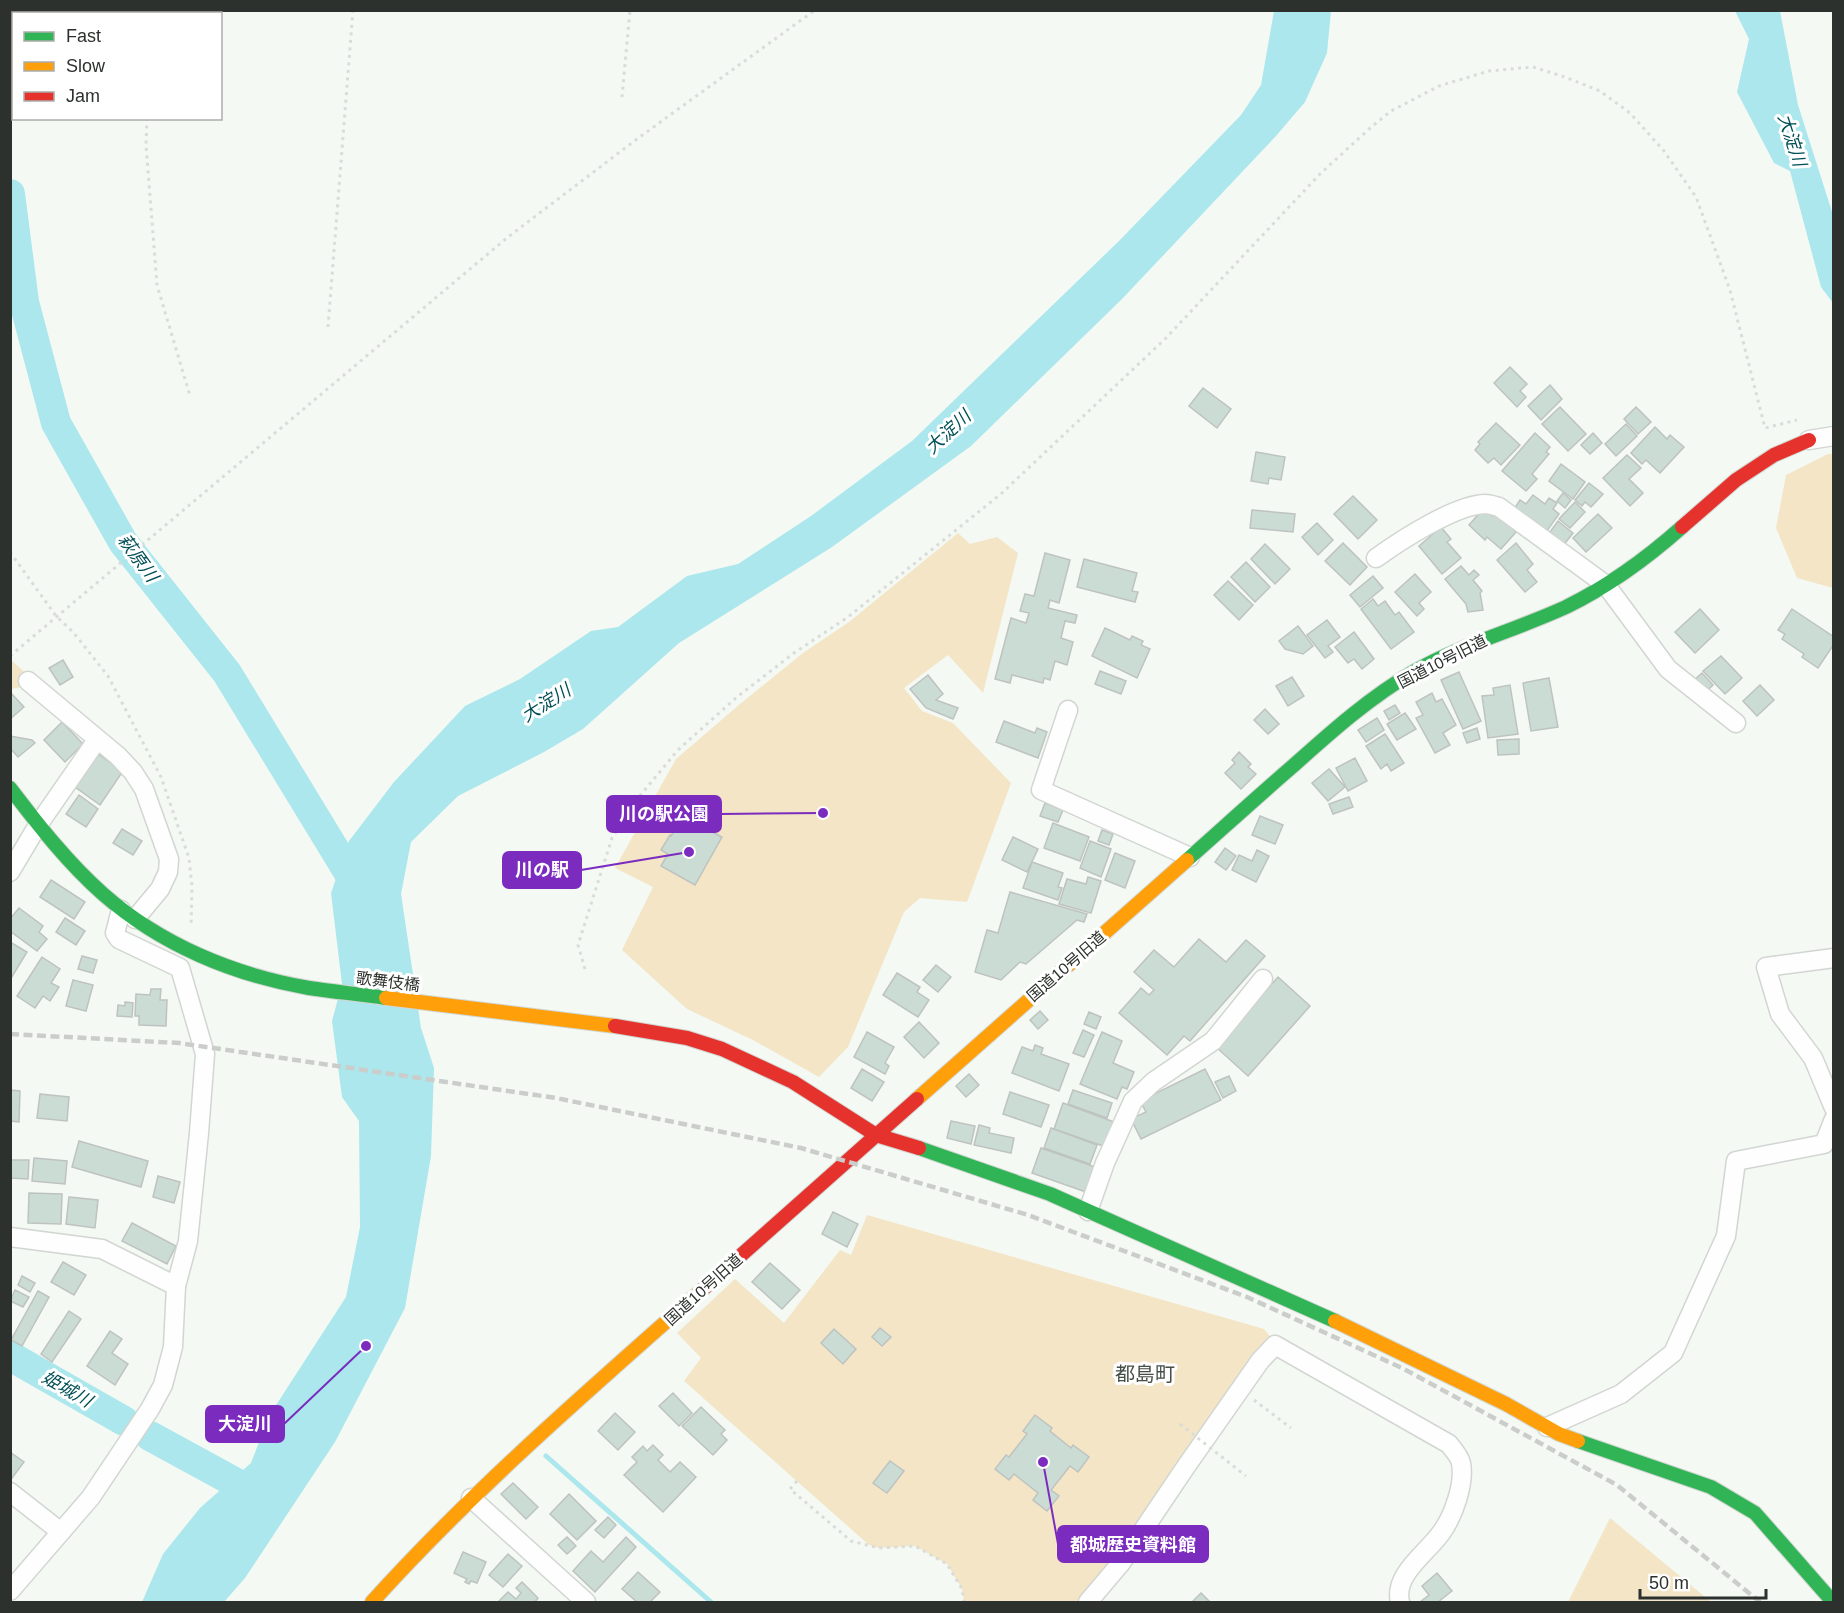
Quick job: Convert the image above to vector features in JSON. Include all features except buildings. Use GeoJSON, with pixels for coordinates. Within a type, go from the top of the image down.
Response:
{"type":"FeatureCollection","features":[{"type":"Feature","properties":{"kind":"street","name":"国道10号旧道"},"geometry":{"type":"LineString","coordinates":[[372,1602],[417,1552],[471,1498],[549,1425],[1340,724],[1414,672],[1457,650],[1565,608],[1606,585],[1657,549],[1736,480],[1774,455],[1809,440],[1833,436]]}},
{"type":"Feature","properties":{"kind":"street"},"geometry":{"type":"LineString","coordinates":[[1376,558],[1418,530],[1468,507],[1487,503],[1499,507],[1606,585],[1668,669],[1736,723]]}},
{"type":"Feature","properties":{"kind":"street"},"geometry":{"type":"LineString","coordinates":[[10,1590],[91,1497],[150,1409],[163,1385],[173,1347],[176,1286],[188,1241],[200,1133],[205,1054],[180,968],[119,939],[116,933],[128,915],[160,889],[168,872],[169,859],[144,789],[133,772],[28,681]]}},
{"type":"Feature","properties":{"kind":"street"},"geometry":{"type":"LineString","coordinates":[[1068,710],[1041,790],[1190,857]]}},
{"type":"Feature","properties":{"kind":"street"},"geometry":{"type":"LineString","coordinates":[[10,872],[38,825],[97,740]]}},
{"type":"Feature","properties":{"kind":"street","name":"歌舞伎橋"},"geometry":{"type":"LineString","coordinates":[[10,788],[62,854],[100,893],[128,915],[190,952],[266,980],[309,988],[639,1029],[687,1038],[722,1049],[793,1082],[876,1135],[1050,1194],[1371,1337],[1506,1404],[1559,1434],[1711,1487],[1755,1513],[1833,1602]]}},
{"type":"Feature","properties":{"kind":"street"},"geometry":{"type":"LineString","coordinates":[[1833,958],[1766,967],[1780,1014],[1813,1058],[1833,1108]]}},
{"type":"Feature","properties":{"kind":"street"},"geometry":{"type":"LineString","coordinates":[[1088,1211],[1105,1163],[1133,1101],[1153,1082],[1213,1041],[1263,978]]}},
{"type":"Feature","properties":{"kind":"street"},"geometry":{"type":"LineString","coordinates":[[1547,1427],[1622,1394],[1673,1353],[1726,1236],[1736,1161],[1824,1144],[1833,1119]]}},
{"type":"Feature","properties":{"kind":"street"},"geometry":{"type":"LineString","coordinates":[[10,1237],[102,1249],[176,1286]]}},
{"type":"Feature","properties":{"kind":"street"},"geometry":{"type":"LineString","coordinates":[[1088,1602],[1121,1563],[1260,1361],[1275,1345],[1449,1444],[1461,1462],[1461,1489],[1442,1532],[1402,1579],[1398,1599],[1400,1602]]}},
{"type":"Feature","properties":{"kind":"street"},"geometry":{"type":"LineString","coordinates":[[10,1492],[62,1532]]}},
{"type":"Feature","properties":{"kind":"street"},"geometry":{"type":"LineString","coordinates":[[471,1498],[586,1602]]}},
{"type":"Feature","properties":{"kind":"path"},"geometry":{"type":"LineString","coordinates":[[328,327],[353,10]]}},
{"type":"Feature","properties":{"kind":"path"},"geometry":{"type":"LineString","coordinates":[[622,98],[630,10]]}},
{"type":"Feature","properties":{"kind":"path"},"geometry":{"type":"LineString","coordinates":[[10,656],[508,237],[637,139],[814,10]]}},
{"type":"Feature","properties":{"kind":"path"},"geometry":{"type":"LineString","coordinates":[[585,969],[578,945],[612,838],[638,798],[678,750],[737,697],[794,653],[848,618],[1002,493],[1165,339],[1328,167],[1391,111],[1439,86],[1489,71],[1533,67],[1600,91],[1630,113],[1664,151],[1696,197],[1730,290],[1766,428]]}},
{"type":"Feature","properties":{"kind":"path"},"geometry":{"type":"LineString","coordinates":[[147,120],[146,145],[157,285],[190,396]]}},
{"type":"Feature","properties":{"kind":"path"},"geometry":{"type":"LineString","coordinates":[[10,552],[56,616],[73,632],[108,676],[161,777]]}},
{"type":"Feature","properties":{"kind":"path"},"geometry":{"type":"LineString","coordinates":[[190,952],[192,887]]}},
{"type":"Feature","properties":{"kind":"path"},"geometry":{"type":"LineString","coordinates":[[1241,1389],[1291,1428]]}},
{"type":"Feature","properties":{"kind":"path"},"geometry":{"type":"LineString","coordinates":[[1180,1424],[1246,1476]]}},
{"type":"Feature","properties":{"kind":"path"},"geometry":{"type":"LineString","coordinates":[[797,1481],[790,1489],[851,1541],[879,1548],[915,1546],[947,1564],[962,1589],[964,1602]]}},
{"type":"Feature","properties":{"kind":"shaded area"},"geometry":{"type":"Polygon","coordinates":[[[1828,454],[1834,454],[1833,588],[1797,578],[1776,528],[1786,475],[1828,454]]]}},
{"type":"Feature","properties":{"kind":"shaded area"},"geometry":{"type":"Polygon","coordinates":[[[958,533],[970,544],[997,537],[1018,553],[983,693],[948,655],[904,688],[922,711],[953,723],[1011,783],[967,902],[920,898],[904,912],[848,1047],[819,1077],[753,1040],[687,1009],[622,950],[653,887],[615,868],[676,759],[803,653],[849,622],[958,533]]]}},
{"type":"Feature","properties":{"kind":"shaded area"},"geometry":{"type":"Polygon","coordinates":[[[11,660],[31,678],[22,687],[11,689],[11,660]]]}},
{"type":"Feature","properties":{"kind":"shaded area"},"geometry":{"type":"Polygon","coordinates":[[[867,1215],[1264,1329],[1277,1345],[1088,1602],[964,1602],[962,1589],[947,1564],[915,1546],[879,1548],[869,1545],[684,1381],[701,1358],[677,1333],[735,1279],[784,1323],[840,1250],[851,1255],[867,1215]]]}},
{"type":"Feature","properties":{"kind":"shaded area"},"geometry":{"type":"Polygon","coordinates":[[[1610,1518],[1711,1602],[1568,1602],[1610,1518]]]}},
{"type":"Feature","properties":{"kind":"water"},"geometry":{"type":"Polygon","coordinates":[[[1274,11],[1331,11],[1327,53],[1305,102],[1276,136],[1122,299],[971,446],[832,547],[679,643],[583,729],[544,752],[458,796],[411,842],[401,894],[421,1028],[434,1068],[431,1156],[405,1308],[335,1442],[245,1578],[224,1602],[142,1602],[163,1554],[200,1508],[251,1463],[269,1416],[346,1297],[360,1227],[359,1121],[342,1097],[332,1021],[342,984],[331,893],[349,841],[394,782],[465,706],[520,679],[591,631],[618,627],[687,576],[738,564],[811,516],[912,441],[1119,241],[1241,115],[1261,85],[1274,11]]]}},
{"type":"Feature","properties":{"kind":"water"},"geometry":{"type":"Polygon","coordinates":[[[1735,11],[1780,11],[1798,105],[1833,215],[1833,303],[1821,287],[1790,171],[1774,163],[1737,92],[1749,39],[1735,11]]]}},
{"type":"Feature","properties":{"kind":"waterway","name":"萩原川"},"geometry":{"type":"LineString","coordinates":[[10,34],[12,28]]}},
{"type":"Feature","properties":{"kind":"waterway","name":"萩原川"},"geometry":{"type":"LineString","coordinates":[[10,194],[24,302],[56,423],[123,542],[227,673],[355,883]]}},
{"type":"Feature","properties":{"kind":"waterway","name":"姫城川"},"geometry":{"type":"LineString","coordinates":[[10,1356],[124,1421]]}},
{"type":"Feature","properties":{"kind":"waterway","name":"姫城川"},"geometry":{"type":"LineString","coordinates":[[150,1436],[262,1497]]}},
{"type":"Feature","properties":{"kind":"waterway"},"geometry":{"type":"LineString","coordinates":[[546,1456],[711,1602]]}},
{"type":"Feature","properties":{"kind":"railway"},"geometry":{"type":"LineString","coordinates":[[10,1034],[179,1043],[556,1098],[801,1148],[1028,1215],[1247,1297],[1402,1368],[1617,1485],[1760,1602]]}},
{"type":"Feature","properties":{"kind":"traffic: fast"},"geometry":{"type":"LineString","coordinates":[[1187,860],[1336,728],[1398,681],[1433,661],[1582,599],[1627,571],[1682,527]]}},
{"type":"Feature","properties":{"kind":"traffic: fast"},"geometry":{"type":"LineString","coordinates":[[10,788],[54,844],[90,882],[125,912],[174,943],[253,975],[318,989],[386,998]]}},
{"type":"Feature","properties":{"kind":"traffic: fast"},"geometry":{"type":"LineString","coordinates":[[919,1148],[1050,1194],[1335,1321]]}},
{"type":"Feature","properties":{"kind":"traffic: fast"},"geometry":{"type":"LineString","coordinates":[[1578,1441],[1711,1487],[1755,1513],[1833,1602]]}},
{"type":"Feature","properties":{"kind":"traffic: slow"},"geometry":{"type":"LineString","coordinates":[[917,1099],[1187,860]]}},
{"type":"Feature","properties":{"kind":"traffic: slow"},"geometry":{"type":"LineString","coordinates":[[386,998],[615,1026]]}},
{"type":"Feature","properties":{"kind":"traffic: slow"},"geometry":{"type":"LineString","coordinates":[[372,1602],[491,1480],[703,1289]]}},
{"type":"Feature","properties":{"kind":"traffic: slow"},"geometry":{"type":"LineString","coordinates":[[1335,1321],[1506,1404],[1559,1434],[1578,1441]]}},
{"type":"Feature","properties":{"kind":"traffic: jam"},"geometry":{"type":"LineString","coordinates":[[1682,527],[1736,480],[1774,455],[1809,440]]}},
{"type":"Feature","properties":{"kind":"traffic: jam"},"geometry":{"type":"LineString","coordinates":[[615,1026],[687,1038],[722,1049],[793,1082],[876,1135],[919,1148]]}},
{"type":"Feature","properties":{"kind":"traffic: jam"},"geometry":{"type":"LineString","coordinates":[[703,1289],[917,1099]]}},
{"type":"Feature","properties":{"kind":"place","name":"川の駅公園"},"geometry":{"type":"Point","coordinates":[823,813]}},
{"type":"Feature","properties":{"kind":"place","name":"川の駅"},"geometry":{"type":"Point","coordinates":[689,852]}},
{"type":"Feature","properties":{"kind":"place","name":"大淀川"},"geometry":{"type":"Point","coordinates":[366,1346]}},
{"type":"Feature","properties":{"kind":"place","name":"都城歴史資料館"},"geometry":{"type":"Point","coordinates":[1043,1462]}},
{"type":"Feature","properties":{"kind":"district","name":"都島町"},"geometry":{"type":"Point","coordinates":[1145,1374]}}]}
